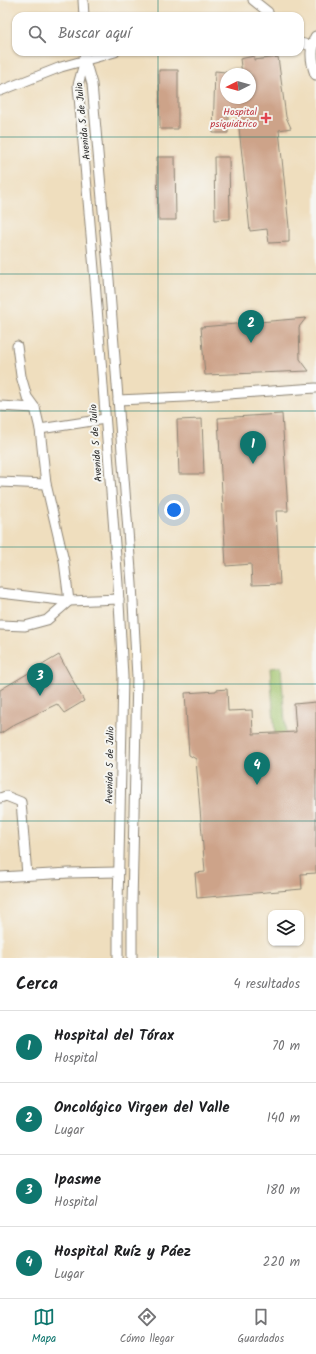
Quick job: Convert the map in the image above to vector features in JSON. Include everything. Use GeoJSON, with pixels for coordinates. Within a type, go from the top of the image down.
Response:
{"type":"FeatureCollection","features":[{"type":"Feature","properties":{"kind":"street"},"geometry":{"type":"LineString","coordinates":[[84,0],[84,12]]}},
{"type":"Feature","properties":{"kind":"street"},"geometry":{"type":"LineString","coordinates":[[253,0],[267,12]]}},
{"type":"Feature","properties":{"kind":"street"},"geometry":{"type":"LineString","coordinates":[[264,0],[268,12]]}},
{"type":"Feature","properties":{"kind":"street"},"geometry":{"type":"LineString","coordinates":[[304,43],[314,42],[312,58],[316,74]]}},
{"type":"Feature","properties":{"kind":"street"},"geometry":{"type":"LineString","coordinates":[[0,91],[85,56]]}},
{"type":"Feature","properties":{"kind":"street","name":"Avenida 5 de Julio"},"geometry":{"type":"LineString","coordinates":[[85,56],[92,84],[132,584],[137,677],[132,958]]}},
{"type":"Feature","properties":{"kind":"street","name":"Avenida 5 de Julio"},"geometry":{"type":"LineString","coordinates":[[85,56],[78,85],[119,599],[123,693],[118,872],[118,958]]}},
{"type":"Feature","properties":{"kind":"street"},"geometry":{"type":"LineString","coordinates":[[17,346],[21,376],[27,397],[35,408],[40,429],[46,484],[64,561],[69,601]]}},
{"type":"Feature","properties":{"kind":"street"},"geometry":{"type":"LineString","coordinates":[[118,400],[316,388]]}},
{"type":"Feature","properties":{"kind":"street"},"geometry":{"type":"LineString","coordinates":[[0,406],[35,408]]}},
{"type":"Feature","properties":{"kind":"street"},"geometry":{"type":"LineString","coordinates":[[40,429],[105,419]]}},
{"type":"Feature","properties":{"kind":"street"},"geometry":{"type":"LineString","coordinates":[[0,482],[46,484]]}},
{"type":"Feature","properties":{"kind":"street"},"geometry":{"type":"LineString","coordinates":[[0,593],[69,601],[119,599]]}},
{"type":"Feature","properties":{"kind":"street"},"geometry":{"type":"LineString","coordinates":[[0,625],[25,626],[47,620],[69,601]]}},
{"type":"Feature","properties":{"kind":"street"},"geometry":{"type":"LineString","coordinates":[[0,798],[6,796],[21,802],[27,875]]}},
{"type":"Feature","properties":{"kind":"street"},"geometry":{"type":"LineString","coordinates":[[0,877],[118,872]]}},
{"type":"Feature","properties":{"kind":"green space"},"geometry":{"type":"Polygon","coordinates":[[[281,667],[286,735],[275,735],[270,668],[281,667]]]}},
{"type":"Feature","properties":{"kind":"building"},"geometry":{"type":"Polygon","coordinates":[[[254,56],[254,60],[278,57],[286,117],[291,128],[279,130],[289,227],[289,242],[269,243],[267,229],[250,231],[237,109],[228,109],[228,133],[213,133],[215,71],[220,71],[220,104],[256,104],[256,68],[241,68],[240,59],[254,56]]]}},
{"type":"Feature","properties":{"kind":"building"},"geometry":{"type":"Polygon","coordinates":[[[159,70],[178,70],[178,129],[160,129],[159,70]]]}},
{"type":"Feature","properties":{"kind":"building"},"geometry":{"type":"Polygon","coordinates":[[[157,157],[175,157],[176,220],[158,220],[157,157]]]}},
{"type":"Feature","properties":{"kind":"building"},"geometry":{"type":"Polygon","coordinates":[[[214,157],[229,157],[230,219],[215,220],[214,157]]]}},
{"type":"Feature","properties":{"kind":"building"},"geometry":{"type":"Polygon","coordinates":[[[306,318],[299,327],[300,359],[309,371],[205,375],[201,327],[306,318]]]}},
{"type":"Feature","properties":{"kind":"building"},"geometry":{"type":"Polygon","coordinates":[[[282,414],[288,511],[276,511],[280,584],[252,585],[251,564],[226,566],[218,418],[282,414]]]}},
{"type":"Feature","properties":{"kind":"building"},"geometry":{"type":"Polygon","coordinates":[[[202,419],[204,474],[179,474],[177,420],[202,419]]]}},
{"type":"Feature","properties":{"kind":"building"},"geometry":{"type":"Polygon","coordinates":[[[59,655],[84,701],[64,713],[57,704],[15,724],[0,734],[0,690],[59,655]]]}},
{"type":"Feature","properties":{"kind":"building"},"geometry":{"type":"Polygon","coordinates":[[[227,689],[228,711],[252,710],[253,734],[296,732],[294,704],[316,702],[316,873],[301,874],[302,889],[197,898],[195,873],[205,872],[196,759],[189,755],[185,693],[227,689]]]}},
{"type":"Feature","properties":{"kind":"place","name":"Hospital psiquiátrico"},"geometry":{"type":"Point","coordinates":[266,118]}},
{"type":"Feature","properties":{"kind":"place","name":"Oncológico Virgen del Valle"},"geometry":{"type":"Point","coordinates":[251,343]}},
{"type":"Feature","properties":{"kind":"place","name":"Hospital del Tórax"},"geometry":{"type":"Point","coordinates":[253,464]}},
{"type":"Feature","properties":{"kind":"place","name":"Ipasme"},"geometry":{"type":"Point","coordinates":[40,696]}},
{"type":"Feature","properties":{"kind":"place","name":"Hospital Ruíz y Páez"},"geometry":{"type":"Point","coordinates":[257,785]}}]}
